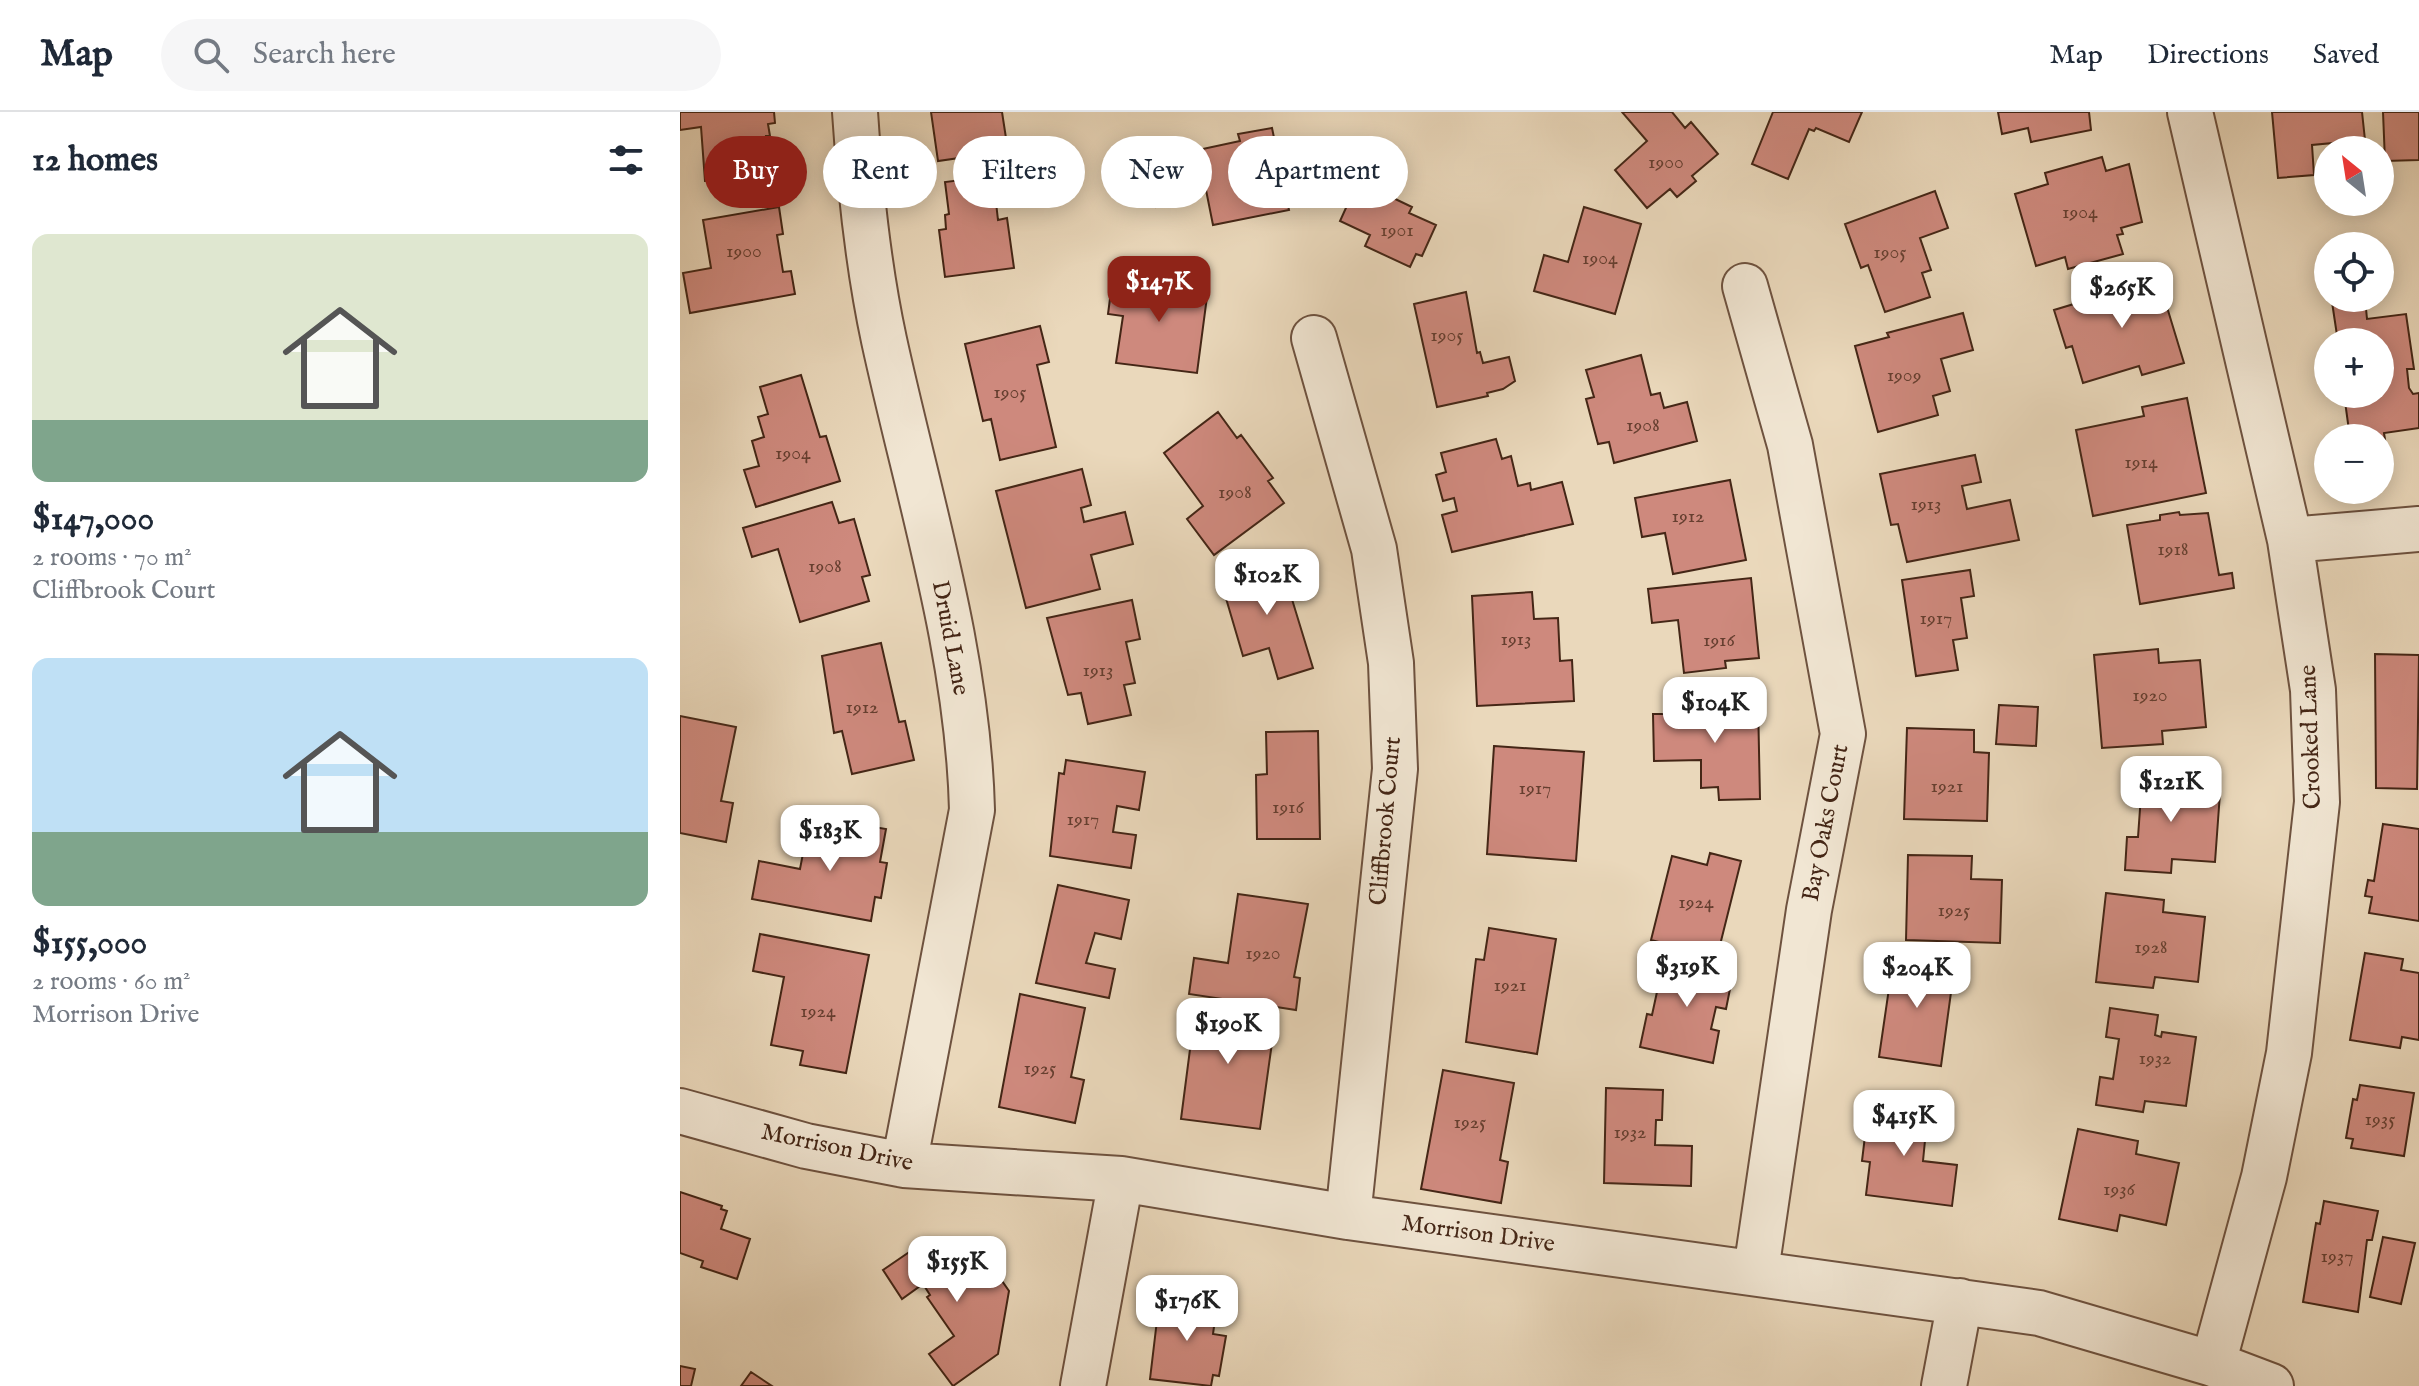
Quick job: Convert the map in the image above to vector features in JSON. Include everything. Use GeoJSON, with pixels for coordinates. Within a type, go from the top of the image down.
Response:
{"type":"FeatureCollection","features":[{"type":"Feature","properties":{"kind":"street","name":"Druid Lane"},"geometry":{"type":"LineString","coordinates":[[855,112],[860,191],[883,336],[954,641],[971,753],[972,810],[904,1165]]}},
{"type":"Feature","properties":{"kind":"street","name":"Crooked Lane"},"geometry":{"type":"LineString","coordinates":[[2190,112],[2290,540],[2313,690],[2317,802],[2289,1053],[2264,1177],[2213,1364]]}},
{"type":"Feature","properties":{"kind":"street","name":"Bay Oaks Court"},"geometry":{"type":"LineString","coordinates":[[1745,286],[1790,445],[1843,734],[1809,910],[1756,1271]]}},
{"type":"Feature","properties":{"kind":"street","name":"Cliffbrook Court"},"geometry":{"type":"LineString","coordinates":[[1314,338],[1374,549],[1391,663],[1393,708],[1395,769],[1348,1217]]}},
{"type":"Feature","properties":{"kind":"street"},"geometry":{"type":"LineString","coordinates":[[2290,540],[2419,529]]}},
{"type":"Feature","properties":{"kind":"street","name":"Morrison Drive"},"geometry":{"type":"LineString","coordinates":[[680,1111],[806,1146],[904,1165],[1121,1179],[1348,1217],[1756,1271],[2039,1313],[2213,1364],[2271,1386]]}},
{"type":"Feature","properties":{"kind":"street"},"geometry":{"type":"LineString","coordinates":[[1083,1386],[1121,1179]]}},
{"type":"Feature","properties":{"kind":"street"},"geometry":{"type":"LineString","coordinates":[[1944,1386],[1960,1301]]}},
{"type":"Feature","properties":{"kind":"building"},"geometry":{"type":"Polygon","coordinates":[[[680,112],[774,112],[775,123],[768,124],[770,136],[704,136],[704,168],[701,127],[680,130],[680,112]]]}},
{"type":"Feature","properties":{"kind":"building"},"geometry":{"type":"Polygon","coordinates":[[[931,112],[1002,112],[1006,136],[953,136],[953,159],[938,161],[937,136],[934,136],[931,112]]]}},
{"type":"Feature","properties":{"kind":"building"},"geometry":{"type":"Polygon","coordinates":[[[1622,112],[1672,112],[1685,128],[1691,122],[1718,154],[1692,176],[1696,181],[1677,197],[1670,189],[1647,208],[1615,170],[1647,141],[1622,112]]]}},
{"type":"Feature","properties":{"kind":"building"},"geometry":{"type":"Polygon","coordinates":[[[1773,112],[1862,112],[1849,142],[1816,128],[1814,131],[1809,129],[1788,179],[1752,164],[1773,112]]]}},
{"type":"Feature","properties":{"kind":"building"},"geometry":{"type":"Polygon","coordinates":[[[1998,112],[2089,112],[2091,130],[2031,142],[2028,128],[2002,134],[1998,112]]]}},
{"type":"Feature","properties":{"kind":"building"},"geometry":{"type":"Polygon","coordinates":[[[2272,112],[2362,112],[2365,136],[2314,136],[2314,175],[2278,178],[2272,112]]]}},
{"type":"Feature","properties":{"kind":"building"},"geometry":{"type":"Polygon","coordinates":[[[2383,112],[2419,112],[2419,160],[2394,161],[2394,136],[2384,136],[2383,112]]]}},
{"type":"Feature","properties":{"kind":"building"},"geometry":{"type":"Polygon","coordinates":[[[1272,128],[1274,136],[1239,136],[1272,128]]]}},
{"type":"Feature","properties":{"kind":"building"},"geometry":{"type":"Polygon","coordinates":[[[1228,144],[1228,208],[1289,210],[1213,225],[1210,208],[1212,147],[1228,144]]]}},
{"type":"Feature","properties":{"kind":"building"},"geometry":{"type":"Polygon","coordinates":[[[2102,157],[2106,171],[2129,164],[2142,222],[2121,228],[2123,234],[2117,235],[2123,254],[2068,269],[2065,257],[2036,266],[2015,194],[2048,184],[2045,173],[2102,157]]]}},
{"type":"Feature","properties":{"kind":"building"},"geometry":{"type":"Polygon","coordinates":[[[953,181],[953,208],[997,208],[998,220],[1007,218],[1014,268],[945,277],[939,230],[946,229],[945,215],[949,214],[945,182],[953,181]]]}},
{"type":"Feature","properties":{"kind":"building"},"geometry":{"type":"Polygon","coordinates":[[[1935,191],[1948,228],[1920,238],[1931,270],[1922,273],[1930,297],[1885,312],[1868,265],[1861,268],[1845,224],[1935,191]]]}},
{"type":"Feature","properties":{"kind":"building"},"geometry":{"type":"Polygon","coordinates":[[[1408,205],[1412,207],[1409,213],[1436,225],[1422,256],[1416,254],[1410,267],[1365,246],[1370,235],[1340,221],[1346,208],[1408,208],[1408,205]]]}},
{"type":"Feature","properties":{"kind":"building"},"geometry":{"type":"Polygon","coordinates":[[[1584,207],[1641,224],[1615,314],[1534,291],[1544,255],[1568,262],[1584,207]]]}},
{"type":"Feature","properties":{"kind":"building"},"geometry":{"type":"Polygon","coordinates":[[[779,208],[783,234],[777,235],[783,272],[791,271],[795,294],[690,313],[683,273],[711,268],[703,220],[779,208]]]}},
{"type":"Feature","properties":{"kind":"building"},"geometry":{"type":"Polygon","coordinates":[[[2156,271],[2184,363],[2142,375],[2139,366],[2083,383],[2072,346],[2066,348],[2054,310],[2117,291],[2115,284],[2156,271]]]}},
{"type":"Feature","properties":{"kind":"building"},"geometry":{"type":"Polygon","coordinates":[[[1113,276],[1208,289],[1197,373],[1116,363],[1123,316],[1108,314],[1113,276]]]}},
{"type":"Feature","properties":{"kind":"building"},"geometry":{"type":"Polygon","coordinates":[[[1466,292],[1477,353],[1480,352],[1483,363],[1509,357],[1515,381],[1503,389],[1487,393],[1488,396],[1437,407],[1414,304],[1466,292]]]}},
{"type":"Feature","properties":{"kind":"building"},"geometry":{"type":"Polygon","coordinates":[[[2334,312],[2366,312],[2367,319],[2406,314],[2414,369],[2407,369],[2409,388],[2413,394],[2419,393],[2419,428],[2394,432],[2394,424],[2348,424],[2346,408],[2394,408],[2394,328],[2336,328],[2334,312]]]}},
{"type":"Feature","properties":{"kind":"building"},"geometry":{"type":"Polygon","coordinates":[[[1963,313],[1973,350],[1941,359],[1950,391],[1933,396],[1938,415],[1878,432],[1855,346],[1889,337],[1887,333],[1963,313]]]}},
{"type":"Feature","properties":{"kind":"building"},"geometry":{"type":"Polygon","coordinates":[[[1040,326],[1049,362],[1037,365],[1056,447],[1000,460],[991,419],[983,421],[965,344],[1040,326]]]}},
{"type":"Feature","properties":{"kind":"building"},"geometry":{"type":"Polygon","coordinates":[[[1641,355],[1651,395],[1660,393],[1664,408],[1687,402],[1697,441],[1614,463],[1609,442],[1598,444],[1586,399],[1594,397],[1586,370],[1641,355]]]}},
{"type":"Feature","properties":{"kind":"building"},"geometry":{"type":"Polygon","coordinates":[[[801,375],[820,437],[826,436],[840,481],[756,507],[744,470],[759,466],[752,441],[764,437],[758,417],[768,414],[760,387],[801,375]]]}},
{"type":"Feature","properties":{"kind":"building"},"geometry":{"type":"Polygon","coordinates":[[[2187,398],[2206,493],[2093,516],[2076,430],[2144,416],[2142,407],[2187,398]]]}},
{"type":"Feature","properties":{"kind":"building"},"geometry":{"type":"Polygon","coordinates":[[[1218,412],[1237,438],[1241,435],[1273,478],[1268,481],[1284,503],[1214,555],[1187,519],[1203,506],[1164,453],[1218,412]]]}},
{"type":"Feature","properties":{"kind":"building"},"geometry":{"type":"Polygon","coordinates":[[[1496,439],[1502,459],[1511,456],[1518,486],[1530,483],[1531,490],[1562,482],[1573,524],[1452,552],[1442,515],[1457,511],[1454,498],[1443,501],[1436,475],[1446,472],[1441,453],[1496,439]]]}},
{"type":"Feature","properties":{"kind":"building"},"geometry":{"type":"Polygon","coordinates":[[[1975,455],[1981,482],[1962,486],[1967,509],[2010,500],[2019,540],[1907,562],[1898,524],[1891,525],[1880,474],[1975,455]]]}},
{"type":"Feature","properties":{"kind":"building"},"geometry":{"type":"Polygon","coordinates":[[[1082,469],[1091,505],[1081,508],[1084,522],[1125,512],[1133,544],[1091,555],[1100,589],[1026,608],[996,491],[1082,469]]]}},
{"type":"Feature","properties":{"kind":"building"},"geometry":{"type":"Polygon","coordinates":[[[1730,480],[1746,560],[1673,574],[1665,533],[1642,537],[1635,498],[1730,480]]]}},
{"type":"Feature","properties":{"kind":"building"},"geometry":{"type":"Polygon","coordinates":[[[832,502],[839,523],[854,519],[870,575],[862,577],[869,601],[800,622],[778,549],[752,557],[743,528],[832,502]]]}},
{"type":"Feature","properties":{"kind":"building"},"geometry":{"type":"Polygon","coordinates":[[[2179,512],[2180,515],[2208,513],[2219,575],[2232,573],[2234,588],[2140,604],[2127,525],[2160,520],[2160,515],[2179,512]]]}},
{"type":"Feature","properties":{"kind":"building"},"geometry":{"type":"Polygon","coordinates":[[[1280,560],[1313,668],[1278,679],[1269,648],[1243,656],[1220,578],[1280,560]]]}},
{"type":"Feature","properties":{"kind":"building"},"geometry":{"type":"Polygon","coordinates":[[[1970,570],[1974,596],[1961,598],[1967,638],[1953,640],[1958,670],[1916,676],[1902,580],[1970,570]]]}},
{"type":"Feature","properties":{"kind":"building"},"geometry":{"type":"Polygon","coordinates":[[[1751,578],[1759,658],[1725,661],[1726,668],[1684,673],[1678,620],[1652,623],[1648,589],[1751,578]]]}},
{"type":"Feature","properties":{"kind":"building"},"geometry":{"type":"Polygon","coordinates":[[[1532,592],[1534,619],[1558,618],[1560,661],[1572,660],[1574,701],[1477,706],[1472,596],[1532,592]]]}},
{"type":"Feature","properties":{"kind":"building"},"geometry":{"type":"Polygon","coordinates":[[[1132,600],[1140,639],[1126,642],[1135,683],[1124,685],[1131,715],[1088,724],[1081,693],[1068,695],[1047,618],[1132,600]]]}},
{"type":"Feature","properties":{"kind":"building"},"geometry":{"type":"Polygon","coordinates":[[[881,643],[899,722],[905,721],[914,760],[852,774],[842,731],[834,733],[822,656],[881,643]]]}},
{"type":"Feature","properties":{"kind":"building"},"geometry":{"type":"Polygon","coordinates":[[[2158,649],[2159,663],[2200,660],[2206,727],[2162,731],[2163,744],[2102,748],[2094,655],[2158,649]]]}},
{"type":"Feature","properties":{"kind":"building"},"geometry":{"type":"Polygon","coordinates":[[[2375,654],[2419,655],[2417,789],[2376,788],[2375,654]]]}},
{"type":"Feature","properties":{"kind":"building"},"geometry":{"type":"Polygon","coordinates":[[[1758,702],[1760,799],[1719,800],[1718,787],[1701,788],[1701,760],[1654,761],[1653,714],[1688,714],[1687,704],[1758,702]]]}},
{"type":"Feature","properties":{"kind":"building"},"geometry":{"type":"Polygon","coordinates":[[[1999,705],[2038,707],[2036,746],[1996,744],[1999,705]]]}},
{"type":"Feature","properties":{"kind":"building"},"geometry":{"type":"Polygon","coordinates":[[[680,716],[736,727],[721,801],[733,803],[726,842],[680,833],[680,716]]]}},
{"type":"Feature","properties":{"kind":"building"},"geometry":{"type":"Polygon","coordinates":[[[1907,728],[1974,730],[1974,752],[1989,753],[1987,821],[1904,819],[1907,728]]]}},
{"type":"Feature","properties":{"kind":"building"},"geometry":{"type":"Polygon","coordinates":[[[1318,731],[1320,839],[1257,839],[1256,775],[1267,774],[1266,732],[1318,731]]]}},
{"type":"Feature","properties":{"kind":"building"},"geometry":{"type":"Polygon","coordinates":[[[1494,746],[1584,752],[1576,861],[1487,854],[1494,746]]]}},
{"type":"Feature","properties":{"kind":"building"},"geometry":{"type":"Polygon","coordinates":[[[1066,760],[1145,772],[1139,810],[1117,806],[1113,832],[1136,835],[1131,868],[1050,856],[1059,773],[1064,774],[1066,760]]]}},
{"type":"Feature","properties":{"kind":"building"},"geometry":{"type":"Polygon","coordinates":[[[2127,771],[2170,774],[2169,789],[2220,793],[2215,862],[2172,859],[2171,873],[2125,870],[2127,837],[2138,837],[2141,795],[2125,795],[2127,771]]]}},
{"type":"Feature","properties":{"kind":"building"},"geometry":{"type":"Polygon","coordinates":[[[821,818],[886,829],[880,862],[887,863],[881,898],[875,897],[871,921],[752,899],[759,861],[800,869],[805,843],[817,845],[821,818]]]}},
{"type":"Feature","properties":{"kind":"building"},"geometry":{"type":"Polygon","coordinates":[[[2383,824],[2419,829],[2419,921],[2369,913],[2372,897],[2365,896],[2368,880],[2374,881],[2383,824]]]}},
{"type":"Feature","properties":{"kind":"building"},"geometry":{"type":"Polygon","coordinates":[[[1710,853],[1741,861],[1717,957],[1651,940],[1672,856],[1707,865],[1710,853]]]}},
{"type":"Feature","properties":{"kind":"building"},"geometry":{"type":"Polygon","coordinates":[[[1908,855],[1972,856],[1971,879],[2002,880],[2000,943],[1906,940],[1908,855]]]}},
{"type":"Feature","properties":{"kind":"building"},"geometry":{"type":"Polygon","coordinates":[[[1058,885],[1129,900],[1121,939],[1095,933],[1086,963],[1115,969],[1109,998],[1036,983],[1058,885]]]}},
{"type":"Feature","properties":{"kind":"building"},"geometry":{"type":"Polygon","coordinates":[[[2106,893],[2164,900],[2163,912],[2205,917],[2198,982],[2155,977],[2153,988],[2096,982],[2106,893]]]}},
{"type":"Feature","properties":{"kind":"building"},"geometry":{"type":"Polygon","coordinates":[[[1238,894],[1308,904],[1294,977],[1300,978],[1296,1010],[1189,994],[1194,958],[1228,963],[1238,894]]]}},
{"type":"Feature","properties":{"kind":"building"},"geometry":{"type":"Polygon","coordinates":[[[1489,928],[1556,939],[1537,1054],[1466,1042],[1476,959],[1484,960],[1489,928]]]}},
{"type":"Feature","properties":{"kind":"building"},"geometry":{"type":"Polygon","coordinates":[[[760,934],[869,955],[846,1073],[800,1065],[803,1051],[771,1045],[784,977],[753,971],[760,934]]]}},
{"type":"Feature","properties":{"kind":"building"},"geometry":{"type":"Polygon","coordinates":[[[2365,953],[2403,959],[2401,970],[2419,973],[2419,1040],[2402,1037],[2400,1048],[2350,1040],[2365,953]]]}},
{"type":"Feature","properties":{"kind":"building"},"geometry":{"type":"Polygon","coordinates":[[[1894,954],[1955,963],[1941,1066],[1879,1057],[1894,954]]]}},
{"type":"Feature","properties":{"kind":"building"},"geometry":{"type":"Polygon","coordinates":[[[1665,955],[1734,969],[1726,1009],[1716,1007],[1711,1029],[1719,1031],[1713,1063],[1640,1047],[1647,1014],[1652,1015],[1665,955]]]}},
{"type":"Feature","properties":{"kind":"building"},"geometry":{"type":"Polygon","coordinates":[[[1020,994],[1085,1008],[1071,1077],[1084,1080],[1075,1123],[999,1107],[1020,994]]]}},
{"type":"Feature","properties":{"kind":"building"},"geometry":{"type":"Polygon","coordinates":[[[1196,1003],[1276,1014],[1260,1129],[1181,1119],[1196,1003]]]}},
{"type":"Feature","properties":{"kind":"building"},"geometry":{"type":"Polygon","coordinates":[[[2110,1008],[2158,1015],[2155,1035],[2161,1037],[2162,1032],[2196,1037],[2186,1106],[2145,1101],[2143,1112],[2096,1105],[2100,1077],[2113,1079],[2119,1039],[2106,1037],[2110,1008]]]}},
{"type":"Feature","properties":{"kind":"building"},"geometry":{"type":"Polygon","coordinates":[[[1443,1070],[1514,1083],[1500,1160],[1508,1162],[1501,1203],[1421,1189],[1443,1070]]]}},
{"type":"Feature","properties":{"kind":"building"},"geometry":{"type":"Polygon","coordinates":[[[2360,1085],[2414,1093],[2404,1156],[2351,1148],[2353,1139],[2346,1138],[2353,1099],[2357,1100],[2360,1085]]]}},
{"type":"Feature","properties":{"kind":"building"},"geometry":{"type":"Polygon","coordinates":[[[1606,1088],[1663,1090],[1662,1120],[1656,1120],[1655,1145],[1692,1146],[1691,1186],[1604,1183],[1606,1088]]]}},
{"type":"Feature","properties":{"kind":"building"},"geometry":{"type":"Polygon","coordinates":[[[1869,1103],[1928,1110],[1923,1161],[1957,1165],[1952,1206],[1866,1195],[1870,1162],[1862,1161],[1869,1103]]]}},
{"type":"Feature","properties":{"kind":"building"},"geometry":{"type":"Polygon","coordinates":[[[2078,1129],[2138,1141],[2136,1154],[2179,1163],[2166,1225],[2120,1215],[2117,1231],[2059,1219],[2078,1129]]]}},
{"type":"Feature","properties":{"kind":"building"},"geometry":{"type":"Polygon","coordinates":[[[680,1192],[722,1206],[721,1209],[727,1211],[721,1229],[750,1239],[737,1279],[701,1267],[703,1261],[680,1253],[680,1192]]]}},
{"type":"Feature","properties":{"kind":"building"},"geometry":{"type":"Polygon","coordinates":[[[2324,1201],[2378,1211],[2372,1240],[2367,1240],[2358,1312],[2303,1302],[2316,1223],[2320,1224],[2324,1201]]]}},
{"type":"Feature","properties":{"kind":"building"},"geometry":{"type":"Polygon","coordinates":[[[2383,1237],[2415,1243],[2401,1304],[2370,1297],[2383,1237]]]}},
{"type":"Feature","properties":{"kind":"building"},"geometry":{"type":"Polygon","coordinates":[[[921,1244],[984,1255],[1009,1291],[998,1354],[953,1386],[929,1354],[954,1336],[927,1297],[930,1295],[923,1284],[902,1299],[883,1270],[921,1244]]]}},
{"type":"Feature","properties":{"kind":"building"},"geometry":{"type":"Polygon","coordinates":[[[1160,1295],[1217,1305],[1213,1334],[1226,1336],[1219,1376],[1213,1375],[1211,1386],[1150,1379],[1160,1295]]]}},
{"type":"Feature","properties":{"kind":"building"},"geometry":{"type":"Polygon","coordinates":[[[680,1366],[695,1369],[691,1386],[680,1386],[680,1366]]]}},
{"type":"Feature","properties":{"kind":"building"},"geometry":{"type":"Polygon","coordinates":[[[751,1372],[772,1386],[741,1386],[751,1372]]]}}]}
